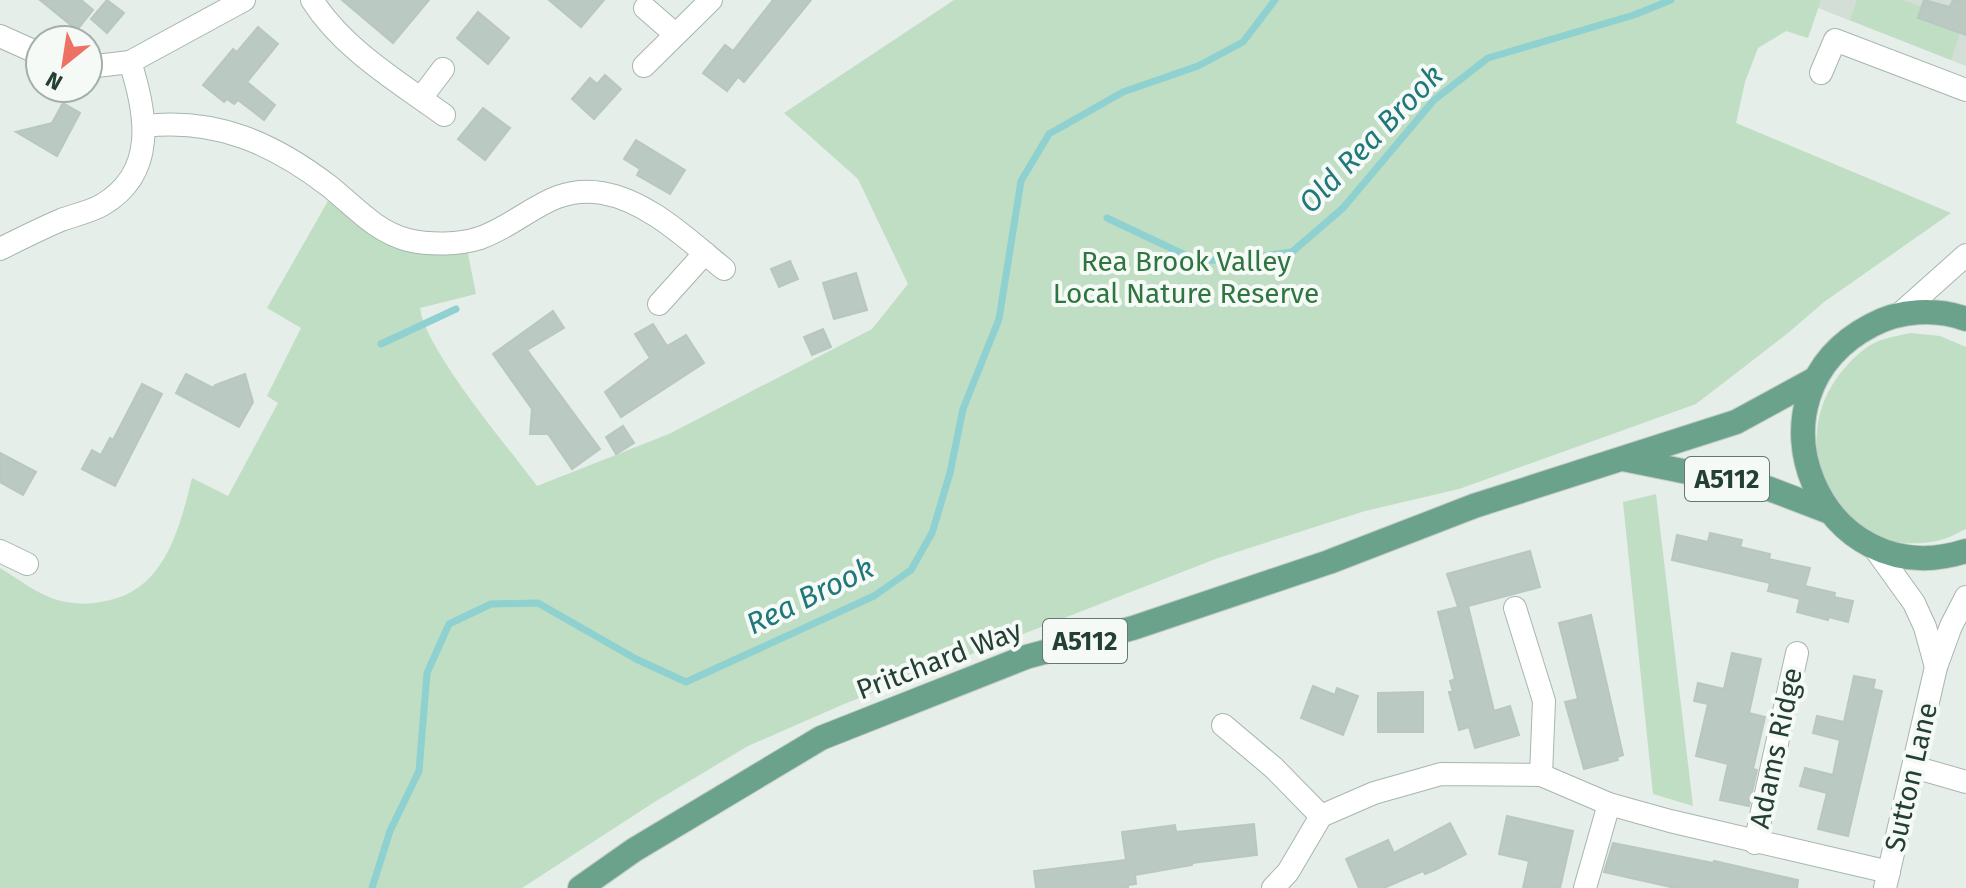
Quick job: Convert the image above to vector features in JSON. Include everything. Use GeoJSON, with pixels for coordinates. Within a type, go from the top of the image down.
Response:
{"type":"FeatureCollection","features":[{"type":"Feature","properties":{"kind":"main road"},"geometry":{"type":"LineString","coordinates":[[1966,319],[1935,312],[1901,313],[1855,333],[1832,354],[1815,379],[1805,408],[1802,444],[1811,481],[1830,512],[1849,532],[1873,546],[1898,555],[1924,558],[1951,556],[1966,551]]}},
{"type":"Feature","properties":{"kind":"main road","name":"Pritchard Way"},"geometry":{"type":"LineString","coordinates":[[580,888],[648,841],[821,738],[1026,657],[1148,623],[1329,562],[1474,506],[1736,422],[1815,379]]}},
{"type":"Feature","properties":{"kind":"main road","name":"Pritchard Way"},"geometry":{"type":"LineString","coordinates":[[1621,459],[1767,488],[1830,512]]}},
{"type":"Feature","properties":{"kind":"street"},"geometry":{"type":"LineString","coordinates":[[104,65],[130,62],[244,0]]}},
{"type":"Feature","properties":{"kind":"street"},"geometry":{"type":"LineString","coordinates":[[312,0],[340,35],[444,115]]}},
{"type":"Feature","properties":{"kind":"street"},"geometry":{"type":"LineString","coordinates":[[644,66],[711,0]]}},
{"type":"Feature","properties":{"kind":"street"},"geometry":{"type":"LineString","coordinates":[[645,8],[675,34]]}},
{"type":"Feature","properties":{"kind":"street"},"geometry":{"type":"LineString","coordinates":[[0,36],[24,47]]}},
{"type":"Feature","properties":{"kind":"street"},"geometry":{"type":"LineString","coordinates":[[1821,73],[1835,40],[1966,90]]}},
{"type":"Feature","properties":{"kind":"street"},"geometry":{"type":"LineString","coordinates":[[0,249],[101,205],[125,186],[140,161],[145,126],[130,62]]}},
{"type":"Feature","properties":{"kind":"street"},"geometry":{"type":"LineString","coordinates":[[421,98],[443,69]]}},
{"type":"Feature","properties":{"kind":"street"},"geometry":{"type":"LineString","coordinates":[[145,126],[190,124],[263,143],[328,186],[378,228],[404,239],[424,243],[478,239],[551,197],[591,192],[628,202],[675,229],[724,269]]}},
{"type":"Feature","properties":{"kind":"street"},"geometry":{"type":"LineString","coordinates":[[659,304],[705,253]]}},
{"type":"Feature","properties":{"kind":"street"},"geometry":{"type":"LineString","coordinates":[[1901,313],[1966,255]]}},
{"type":"Feature","properties":{"kind":"street","name":"Sutton Lane"},"geometry":{"type":"LineString","coordinates":[[1873,546],[1914,603],[1925,627],[1936,667]]}},
{"type":"Feature","properties":{"kind":"street"},"geometry":{"type":"LineString","coordinates":[[0,551],[27,564]]}},
{"type":"Feature","properties":{"kind":"street","name":"Sutton Lane"},"geometry":{"type":"LineString","coordinates":[[1887,880],[1936,667],[1966,597]]}},
{"type":"Feature","properties":{"kind":"street"},"geometry":{"type":"LineString","coordinates":[[1273,888],[1288,872],[1321,816],[1374,793],[1441,774],[1541,775],[1544,701],[1515,608]]}},
{"type":"Feature","properties":{"kind":"street","name":"Adams Ridge"},"geometry":{"type":"LineString","coordinates":[[1755,843],[1797,653]]}},
{"type":"Feature","properties":{"kind":"street"},"geometry":{"type":"LineString","coordinates":[[1223,725],[1274,768],[1321,816]]}},
{"type":"Feature","properties":{"kind":"street"},"geometry":{"type":"LineString","coordinates":[[1914,767],[1966,782]]}},
{"type":"Feature","properties":{"kind":"street","name":"Adams Ridge"},"geometry":{"type":"LineString","coordinates":[[1541,775],[1609,804],[1887,880]]}},
{"type":"Feature","properties":{"kind":"street"},"geometry":{"type":"LineString","coordinates":[[1585,888],[1609,804]]}},
{"type":"Feature","properties":{"kind":"shaded area"},"geometry":{"type":"Polygon","coordinates":[[[1821,0],[1966,0],[1966,66],[1818,8],[1821,0]]]}},
{"type":"Feature","properties":{"kind":"green space","name":"Rea Brook Valley Local Nature Reserve"},"geometry":{"type":"Polygon","coordinates":[[[954,0],[1821,0],[1808,38],[1786,31],[1758,48],[1745,82],[1736,123],[1951,213],[1824,302],[1696,404],[1459,489],[1365,511],[1218,558],[844,704],[748,746],[522,888],[0,888],[0,568],[54,599],[82,604],[110,600],[129,593],[157,569],[175,535],[192,478],[228,496],[278,403],[267,396],[301,328],[267,308],[328,201],[365,228],[467,249],[476,294],[420,308],[425,326],[452,373],[537,486],[669,434],[872,329],[908,284],[858,179],[784,113],[954,0]]]}},
{"type":"Feature","properties":{"kind":"green space"},"geometry":{"type":"Polygon","coordinates":[[[1857,0],[1903,0],[1922,7],[1918,19],[1960,33],[1951,60],[1850,20],[1857,0]]]}},
{"type":"Feature","properties":{"kind":"green space"},"geometry":{"type":"Polygon","coordinates":[[[1911,333],[1940,336],[1966,347],[1966,529],[1944,539],[1909,543],[1879,536],[1853,520],[1833,497],[1821,469],[1817,438],[1822,406],[1848,364],[1875,343],[1911,333]]]}},
{"type":"Feature","properties":{"kind":"green space"},"geometry":{"type":"Polygon","coordinates":[[[1656,494],[1693,806],[1653,794],[1623,502],[1656,494]]]}},
{"type":"Feature","properties":{"kind":"building"},"geometry":{"type":"Polygon","coordinates":[[[40,0],[81,0],[93,10],[82,24],[70,24],[40,0]]]}},
{"type":"Feature","properties":{"kind":"building"},"geometry":{"type":"Polygon","coordinates":[[[107,0],[124,13],[107,33],[104,24],[97,24],[91,19],[107,0]]]}},
{"type":"Feature","properties":{"kind":"building"},"geometry":{"type":"Polygon","coordinates":[[[342,0],[429,0],[393,43],[342,0]]]}},
{"type":"Feature","properties":{"kind":"building"},"geometry":{"type":"Polygon","coordinates":[[[549,0],[604,0],[581,27],[549,0]]]}},
{"type":"Feature","properties":{"kind":"building"},"geometry":{"type":"Polygon","coordinates":[[[773,0],[811,0],[744,82],[738,77],[727,91],[703,73],[725,45],[733,51],[773,0]]]}},
{"type":"Feature","properties":{"kind":"building"},"geometry":{"type":"Polygon","coordinates":[[[1924,0],[1950,7],[1953,0],[1966,0],[1966,35],[1918,18],[1924,0]]]}},
{"type":"Feature","properties":{"kind":"building"},"geometry":{"type":"Polygon","coordinates":[[[478,12],[509,38],[488,64],[457,38],[478,12]]]}},
{"type":"Feature","properties":{"kind":"building"},"geometry":{"type":"Polygon","coordinates":[[[258,27],[278,44],[247,82],[275,105],[264,120],[238,100],[234,104],[227,99],[224,102],[203,85],[233,49],[237,52],[258,27]]]}},
{"type":"Feature","properties":{"kind":"building"},"geometry":{"type":"Polygon","coordinates":[[[605,75],[621,89],[594,119],[572,99],[590,78],[597,84],[605,75]]]}},
{"type":"Feature","properties":{"kind":"building"},"geometry":{"type":"Polygon","coordinates":[[[62,104],[80,113],[57,156],[16,132],[52,123],[62,104]]]}},
{"type":"Feature","properties":{"kind":"building"},"geometry":{"type":"Polygon","coordinates":[[[483,108],[510,128],[485,160],[458,139],[483,108]]]}},
{"type":"Feature","properties":{"kind":"building"},"geometry":{"type":"Polygon","coordinates":[[[636,140],[685,170],[670,194],[637,175],[640,169],[624,159],[636,140]]]}},
{"type":"Feature","properties":{"kind":"building"},"geometry":{"type":"Polygon","coordinates":[[[790,261],[798,279],[779,287],[771,269],[790,261]]]}},
{"type":"Feature","properties":{"kind":"building"},"geometry":{"type":"Polygon","coordinates":[[[856,273],[867,310],[834,319],[823,283],[856,273]]]}},
{"type":"Feature","properties":{"kind":"building"},"geometry":{"type":"Polygon","coordinates":[[[553,311],[564,328],[527,350],[600,449],[572,469],[548,434],[530,434],[532,409],[493,354],[553,311]]]}},
{"type":"Feature","properties":{"kind":"building"},"geometry":{"type":"Polygon","coordinates":[[[653,324],[667,346],[686,335],[704,363],[621,417],[605,392],[650,358],[635,334],[653,324]]]}},
{"type":"Feature","properties":{"kind":"building"},"geometry":{"type":"Polygon","coordinates":[[[823,329],[831,347],[812,355],[804,337],[823,329]]]}},
{"type":"Feature","properties":{"kind":"building"},"geometry":{"type":"Polygon","coordinates":[[[186,374],[213,388],[245,374],[253,402],[239,427],[176,393],[186,374]]]}},
{"type":"Feature","properties":{"kind":"building"},"geometry":{"type":"Polygon","coordinates":[[[142,384],[162,394],[115,486],[82,469],[92,450],[101,455],[110,438],[113,440],[142,384]]]}},
{"type":"Feature","properties":{"kind":"building"},"geometry":{"type":"Polygon","coordinates":[[[623,426],[634,443],[616,454],[606,437],[623,426]]]}},
{"type":"Feature","properties":{"kind":"building"},"geometry":{"type":"Polygon","coordinates":[[[0,453],[36,472],[23,495],[0,482],[0,453]]]}},
{"type":"Feature","properties":{"kind":"building"},"geometry":{"type":"Polygon","coordinates":[[[1710,533],[1742,540],[1740,547],[1770,554],[1769,559],[1810,568],[1805,586],[1853,601],[1848,622],[1797,612],[1800,599],[1768,591],[1770,583],[1672,560],[1677,535],[1708,542],[1710,533]]]}},
{"type":"Feature","properties":{"kind":"building"},"geometry":{"type":"Polygon","coordinates":[[[1530,551],[1540,587],[1468,606],[1494,711],[1510,706],[1519,735],[1475,748],[1469,727],[1459,730],[1449,692],[1453,692],[1450,681],[1455,679],[1438,612],[1458,607],[1447,574],[1530,551]]]}},
{"type":"Feature","properties":{"kind":"building"},"geometry":{"type":"Polygon","coordinates":[[[1591,615],[1623,755],[1617,757],[1618,760],[1584,769],[1565,702],[1578,699],[1559,623],[1591,615]]]}},
{"type":"Feature","properties":{"kind":"building"},"geometry":{"type":"Polygon","coordinates":[[[1732,653],[1761,659],[1749,713],[1765,717],[1753,769],[1757,770],[1749,806],[1720,800],[1728,764],[1696,756],[1708,704],[1694,701],[1698,683],[1724,689],[1732,653]]]}},
{"type":"Feature","properties":{"kind":"building"},"geometry":{"type":"Polygon","coordinates":[[[1854,676],[1875,680],[1873,689],[1882,691],[1848,836],[1818,829],[1827,793],[1800,786],[1805,768],[1833,775],[1840,740],[1813,733],[1817,716],[1844,722],[1854,676]]]}},
{"type":"Feature","properties":{"kind":"building"},"geometry":{"type":"Polygon","coordinates":[[[1313,686],[1335,695],[1337,688],[1358,696],[1343,735],[1301,718],[1313,686]]]}},
{"type":"Feature","properties":{"kind":"building"},"geometry":{"type":"Polygon","coordinates":[[[1423,692],[1423,732],[1378,732],[1378,693],[1423,692]]]}},
{"type":"Feature","properties":{"kind":"building"},"geometry":{"type":"Polygon","coordinates":[[[1507,816],[1573,831],[1560,888],[1523,888],[1529,861],[1499,854],[1507,816]]]}},
{"type":"Feature","properties":{"kind":"building"},"geometry":{"type":"Polygon","coordinates":[[[1450,823],[1466,854],[1435,870],[1425,874],[1423,871],[1384,888],[1359,888],[1346,859],[1388,840],[1394,853],[1450,823]]]}},
{"type":"Feature","properties":{"kind":"building"},"geometry":{"type":"Polygon","coordinates":[[[1254,824],[1257,855],[1192,863],[1135,875],[1136,884],[1128,885],[1128,888],[1036,888],[1034,871],[1126,860],[1122,832],[1175,825],[1176,832],[1254,824]]]}},
{"type":"Feature","properties":{"kind":"building"},"geometry":{"type":"Polygon","coordinates":[[[1613,843],[1798,880],[1797,888],[1675,888],[1604,872],[1613,843]]]}},
{"type":"Feature","properties":{"kind":"waterway","name":"Rea Brook"},"geometry":{"type":"LineString","coordinates":[[372,888],[390,831],[419,771],[427,673],[449,624],[491,604],[538,603],[636,659],[686,682],[874,596],[911,570],[932,533],[950,473],[963,409],[999,319],[1021,181],[1049,134],[1123,92],[1198,66],[1243,42],[1275,0]]}},
{"type":"Feature","properties":{"kind":"waterway","name":"Old Rea Brook"},"geometry":{"type":"LineString","coordinates":[[1107,218],[1198,261],[1292,252],[1343,208],[1434,100],[1488,58],[1634,15],[1671,0]]}},
{"type":"Feature","properties":{"kind":"waterway"},"geometry":{"type":"LineString","coordinates":[[381,344],[456,309]]}}]}
